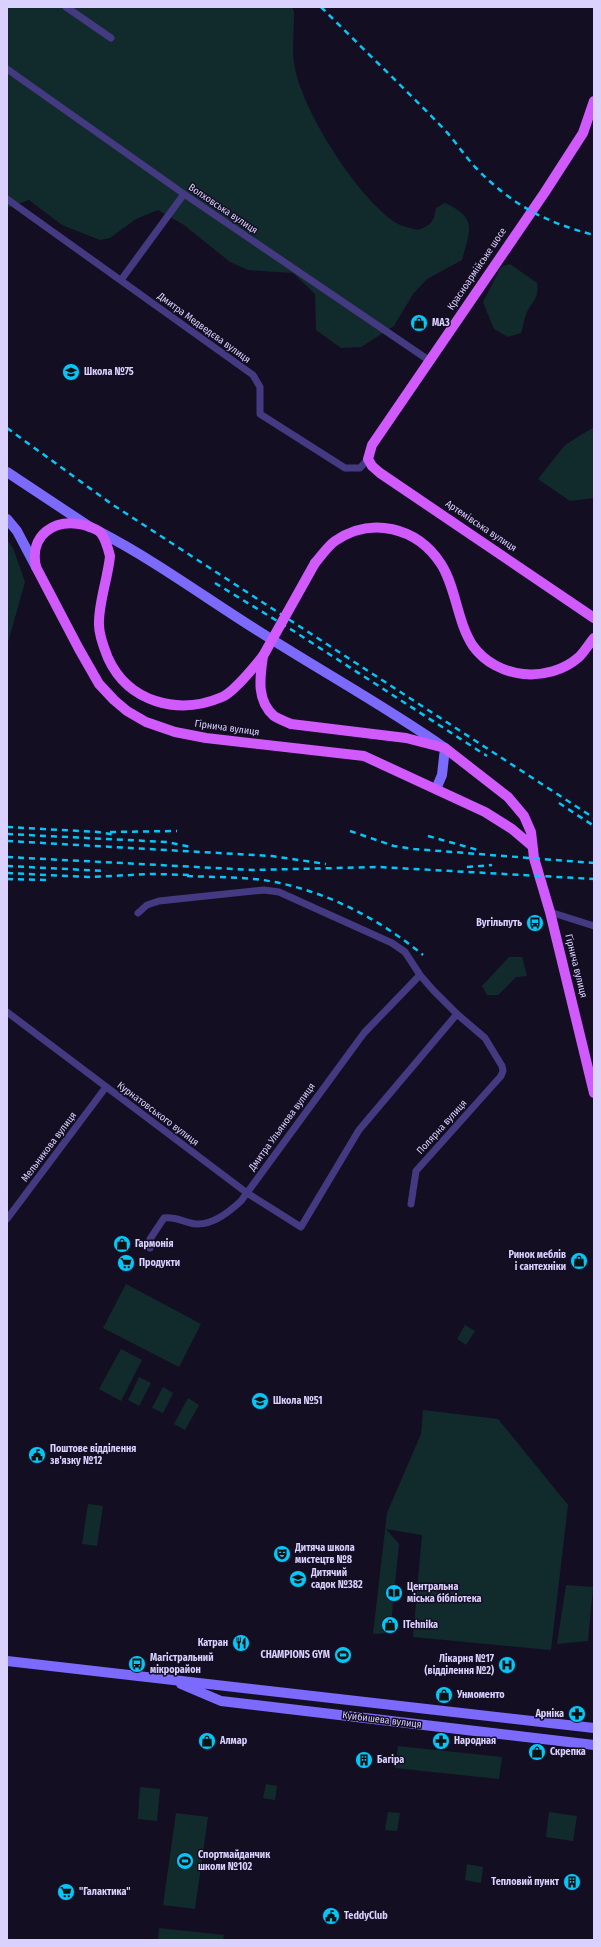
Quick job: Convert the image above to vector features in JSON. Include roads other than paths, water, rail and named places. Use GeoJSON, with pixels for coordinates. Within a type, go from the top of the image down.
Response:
{"type":"FeatureCollection","features":[{"type":"Feature","properties":{"kind":"main road","name":"Красноармійське шосе"},"geometry":{"type":"LineString","coordinates":[[368,459],[372,445],[545,192],[582,133],[594,101]]}},
{"type":"Feature","properties":{"kind":"main road","name":"Артемівська вулиця"},"geometry":{"type":"LineString","coordinates":[[368,459],[372,466],[380,473],[594,618]]}},
{"type":"Feature","properties":{"kind":"main road","name":"Гірнича вулиця"},"geometry":{"type":"LineString","coordinates":[[7,472],[90,527],[182,582],[258,631],[405,721],[445,748],[508,797],[524,816],[531,832],[532,846],[550,912],[594,1093]]}},
{"type":"Feature","properties":{"kind":"main road","name":"Гірнича вулиця"},"geometry":{"type":"LineString","coordinates":[[7,519],[17,531],[79,649],[100,684],[122,708],[146,722],[175,732],[206,738],[364,756],[485,812],[512,829],[532,846]]}},
{"type":"Feature","properties":{"kind":"main road"},"geometry":{"type":"LineString","coordinates":[[36,567],[33,556],[36,544],[42,534],[55,526],[61,525],[75,523],[90,527]]}},
{"type":"Feature","properties":{"kind":"main road"},"geometry":{"type":"LineString","coordinates":[[100,532],[108,545],[110,556],[99,625],[103,647],[120,678],[134,690],[151,700],[169,705],[198,705],[223,696],[263,656],[315,563],[334,542],[350,532],[368,527],[385,527],[402,530],[431,551],[441,565],[466,634],[474,647],[483,656],[502,670],[516,674],[532,675],[548,672],[562,667],[578,658],[594,638]]}},
{"type":"Feature","properties":{"kind":"main road"},"geometry":{"type":"LineString","coordinates":[[263,656],[259,680],[262,699],[274,716],[291,724],[406,738],[445,748],[442,775],[436,790]]}},
{"type":"Feature","properties":{"kind":"main road","name":"Куйбишева вулиця"},"geometry":{"type":"LineString","coordinates":[[7,1662],[594,1728]]}},
{"type":"Feature","properties":{"kind":"main road","name":"Куйбишева вулиця"},"geometry":{"type":"LineString","coordinates":[[174,1681],[222,1701],[594,1745]]}},
{"type":"Feature","properties":{"kind":"main road"},"geometry":{"type":"LineString","coordinates":[[222,1701],[216,1694],[217,1690],[224,1686]]}},
{"type":"Feature","properties":{"kind":"street"},"geometry":{"type":"LineString","coordinates":[[66,7],[111,38]]}},
{"type":"Feature","properties":{"kind":"street","name":"Волховська вулиця"},"geometry":{"type":"LineString","coordinates":[[7,69],[184,194],[430,361]]}},
{"type":"Feature","properties":{"kind":"street"},"geometry":{"type":"LineString","coordinates":[[121,280],[184,194]]}},
{"type":"Feature","properties":{"kind":"street","name":"Дмитра Медведєва вулиця"},"geometry":{"type":"LineString","coordinates":[[7,199],[121,280],[206,344],[253,375],[260,387],[260,414],[345,468],[360,468],[368,459]]}},
{"type":"Feature","properties":{"kind":"street"},"geometry":{"type":"LineString","coordinates":[[138,912],[148,905],[159,901],[264,890],[279,892],[296,898],[352,926],[400,947],[411,958],[420,975],[457,1014]]}},
{"type":"Feature","properties":{"kind":"street"},"geometry":{"type":"LineString","coordinates":[[550,912],[594,926]]}},
{"type":"Feature","properties":{"kind":"street","name":"Дмитра Ульянова вулиця"},"geometry":{"type":"LineString","coordinates":[[150,1248],[150,1239],[164,1218],[171,1217],[196,1224],[222,1218],[235,1207],[247,1193],[364,1033],[420,975]]}},
{"type":"Feature","properties":{"kind":"street","name":"Курнатовського вулиця"},"geometry":{"type":"LineString","coordinates":[[7,1012],[247,1193],[301,1227],[360,1130],[457,1014]]}},
{"type":"Feature","properties":{"kind":"street","name":"Полярна вулиця"},"geometry":{"type":"LineString","coordinates":[[411,1204],[416,1171],[501,1076],[503,1071],[502,1066],[485,1038],[457,1014]]}},
{"type":"Feature","properties":{"kind":"street","name":"Мельникова вулиця"},"geometry":{"type":"LineString","coordinates":[[7,1219],[106,1087]]}},
{"type":"Feature","properties":{"kind":"railway"},"geometry":{"type":"LineString","coordinates":[[321,7],[451,136],[466,157],[488,180],[515,201],[544,218],[594,235]]}},
{"type":"Feature","properties":{"kind":"railway"},"geometry":{"type":"LineString","coordinates":[[7,428],[113,505],[594,818]]}},
{"type":"Feature","properties":{"kind":"railway"},"geometry":{"type":"LineString","coordinates":[[215,583],[292,630],[487,756]]}},
{"type":"Feature","properties":{"kind":"railway"},"geometry":{"type":"LineString","coordinates":[[559,803],[594,826]]}},
{"type":"Feature","properties":{"kind":"railway"},"geometry":{"type":"LineString","coordinates":[[7,827],[98,832],[116,835]]}},
{"type":"Feature","properties":{"kind":"railway"},"geometry":{"type":"LineString","coordinates":[[110,832],[177,831]]}},
{"type":"Feature","properties":{"kind":"railway"},"geometry":{"type":"LineString","coordinates":[[350,831],[394,846],[414,849],[594,863]]}},
{"type":"Feature","properties":{"kind":"railway"},"geometry":{"type":"LineString","coordinates":[[7,834],[167,842],[191,847]]}},
{"type":"Feature","properties":{"kind":"railway"},"geometry":{"type":"LineString","coordinates":[[428,836],[478,850]]}},
{"type":"Feature","properties":{"kind":"railway"},"geometry":{"type":"LineString","coordinates":[[7,841],[272,856],[326,864]]}},
{"type":"Feature","properties":{"kind":"railway"},"geometry":{"type":"LineString","coordinates":[[7,857],[254,870],[379,867],[594,879]]}},
{"type":"Feature","properties":{"kind":"railway"},"geometry":{"type":"LineString","coordinates":[[467,867],[492,865]]}},
{"type":"Feature","properties":{"kind":"railway"},"geometry":{"type":"LineString","coordinates":[[7,866],[106,871]]}},
{"type":"Feature","properties":{"kind":"railway"},"geometry":{"type":"LineString","coordinates":[[7,873],[88,877],[152,874],[192,875]]}},
{"type":"Feature","properties":{"kind":"railway"},"geometry":{"type":"LineString","coordinates":[[187,876],[263,880],[306,890],[368,917],[405,941],[423,955]]}},
{"type":"Feature","properties":{"kind":"railway"},"geometry":{"type":"LineString","coordinates":[[7,879],[48,880]]}},
{"type":"Feature","properties":{"kind":"place","name":"МАЗ"},"geometry":{"type":"Point","coordinates":[419,323]}},
{"type":"Feature","properties":{"kind":"place","name":"Школа №75"},"geometry":{"type":"Point","coordinates":[71,372]}},
{"type":"Feature","properties":{"kind":"place","name":"Вугільпуть"},"geometry":{"type":"Point","coordinates":[535,923]}},
{"type":"Feature","properties":{"kind":"place","name":"Гармонія"},"geometry":{"type":"Point","coordinates":[122,1244]}},
{"type":"Feature","properties":{"kind":"place","name":"Ринок меблів і сантехніки"},"geometry":{"type":"Point","coordinates":[579,1261]}},
{"type":"Feature","properties":{"kind":"place","name":"Продукти"},"geometry":{"type":"Point","coordinates":[126,1263]}},
{"type":"Feature","properties":{"kind":"place","name":"Школа №51"},"geometry":{"type":"Point","coordinates":[260,1401]}},
{"type":"Feature","properties":{"kind":"place","name":"Поштове відділення зв'язку №12"},"geometry":{"type":"Point","coordinates":[37,1455]}},
{"type":"Feature","properties":{"kind":"place","name":"Дитяча школа мистецтв №8"},"geometry":{"type":"Point","coordinates":[282,1554]}},
{"type":"Feature","properties":{"kind":"place","name":"Дитячий садок №382"},"geometry":{"type":"Point","coordinates":[298,1579]}},
{"type":"Feature","properties":{"kind":"place","name":"Центральна міська бібліотека"},"geometry":{"type":"Point","coordinates":[394,1593]}},
{"type":"Feature","properties":{"kind":"place","name":"ITehnika"},"geometry":{"type":"Point","coordinates":[390,1625]}},
{"type":"Feature","properties":{"kind":"place","name":"Катран"},"geometry":{"type":"Point","coordinates":[241,1643]}},
{"type":"Feature","properties":{"kind":"place","name":"CHAMPIONS GYM"},"geometry":{"type":"Point","coordinates":[343,1655]}},
{"type":"Feature","properties":{"kind":"place","name":"Магістральний мікрорайон"},"geometry":{"type":"Point","coordinates":[137,1664]}},
{"type":"Feature","properties":{"kind":"place","name":"Лікарня №17 (відділення №2)"},"geometry":{"type":"Point","coordinates":[507,1665]}},
{"type":"Feature","properties":{"kind":"place","name":"Унмоменто"},"geometry":{"type":"Point","coordinates":[444,1695]}},
{"type":"Feature","properties":{"kind":"place","name":"Арніка"},"geometry":{"type":"Point","coordinates":[577,1714]}},
{"type":"Feature","properties":{"kind":"place","name":"Алмар"},"geometry":{"type":"Point","coordinates":[207,1741]}},
{"type":"Feature","properties":{"kind":"place","name":"Народная"},"geometry":{"type":"Point","coordinates":[441,1741]}},
{"type":"Feature","properties":{"kind":"place","name":"Скрепка"},"geometry":{"type":"Point","coordinates":[537,1752]}},
{"type":"Feature","properties":{"kind":"place","name":"Багіра"},"geometry":{"type":"Point","coordinates":[364,1760]}},
{"type":"Feature","properties":{"kind":"place","name":"Спортмайданчик школи №102"},"geometry":{"type":"Point","coordinates":[185,1861]}},
{"type":"Feature","properties":{"kind":"place","name":"Тепловий пункт"},"geometry":{"type":"Point","coordinates":[572,1882]}},
{"type":"Feature","properties":{"kind":"place","name":"\"Галактика\""},"geometry":{"type":"Point","coordinates":[66,1892]}},
{"type":"Feature","properties":{"kind":"place","name":"TeddyClub"},"geometry":{"type":"Point","coordinates":[331,1916]}}]}
